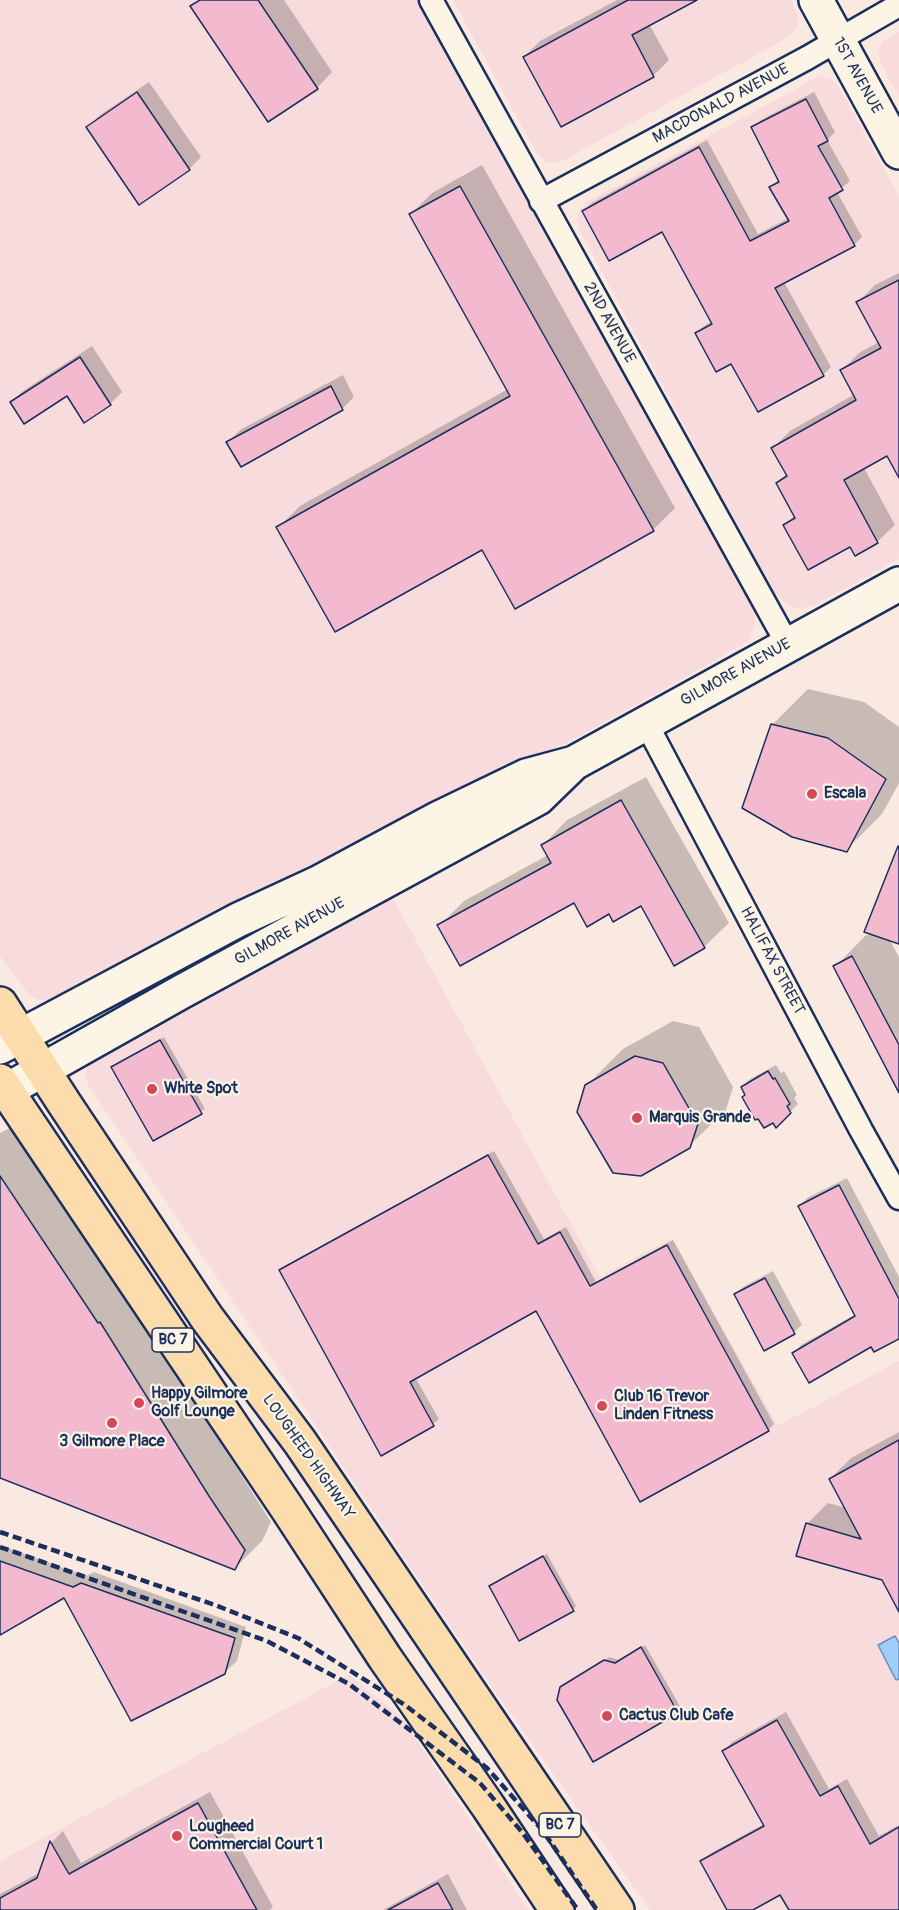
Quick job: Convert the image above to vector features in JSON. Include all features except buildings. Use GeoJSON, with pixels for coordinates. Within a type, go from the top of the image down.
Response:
{"type":"FeatureCollection","features":[{"type":"Feature","properties":{"kind":"main road","name":"LOUGHEED HIGHWAY"},"geometry":{"type":"LineString","coordinates":[[0,1004],[10,1042],[42,1070],[207,1318],[306,1452],[618,1910]]}},
{"type":"Feature","properties":{"kind":"main road","name":"BC 7"},"geometry":{"type":"LineString","coordinates":[[2,1089],[557,1910]]}},
{"type":"Feature","properties":{"kind":"street","name":"2ND AVENUE"},"geometry":{"type":"LineString","coordinates":[[431,0],[788,645]]}},
{"type":"Feature","properties":{"kind":"street","name":"1ST AVENUE"},"geometry":{"type":"LineString","coordinates":[[816,0],[899,152]]}},
{"type":"Feature","properties":{"kind":"street","name":"MACDONALD AVENUE"},"geometry":{"type":"LineString","coordinates":[[541,201],[838,41],[899,5]]}},
{"type":"Feature","properties":{"kind":"street","name":"GILMORE AVENUE"},"geometry":{"type":"LineString","coordinates":[[10,1042],[238,920],[318,884],[439,818],[526,776],[574,763],[899,584]]}},
{"type":"Feature","properties":{"kind":"street","name":"HALIFAX STREET"},"geometry":{"type":"LineString","coordinates":[[646,723],[899,1198]]}},
{"type":"Feature","properties":{"kind":"street","name":"GILMORE AVENUE"},"geometry":{"type":"LineString","coordinates":[[2,1089],[42,1070],[538,798],[574,763]]}},
{"type":"Feature","properties":{"kind":"shaded area"},"geometry":{"type":"Polygon","coordinates":[[[0,0],[418,0],[749,601],[755,622],[749,640],[742,645],[566,743],[499,773],[309,876],[215,913],[59,997],[48,1000],[39,1000],[30,996],[0,956],[0,0]]]}},
{"type":"Feature","properties":{"kind":"shaded area"},"geometry":{"type":"Polygon","coordinates":[[[453,0],[791,0],[799,18],[796,29],[787,38],[562,161],[550,163],[537,154],[453,0]]]}},
{"type":"Feature","properties":{"kind":"shaded area"},"geometry":{"type":"Polygon","coordinates":[[[899,31],[899,97],[881,64],[878,51],[883,41],[899,31]]]}},
{"type":"Feature","properties":{"kind":"shaded area"},"geometry":{"type":"Polygon","coordinates":[[[820,76],[831,79],[840,89],[899,196],[899,559],[813,606],[800,609],[786,604],[772,590],[579,229],[577,220],[579,210],[588,201],[820,76]]]}},
{"type":"Feature","properties":{"kind":"shaded area"},"geometry":{"type":"Polygon","coordinates":[[[390,893],[600,1277],[672,1238],[778,1426],[899,1361],[899,1910],[650,1910],[482,1673],[89,1086],[86,1068],[89,1059],[390,893]]]}},
{"type":"Feature","properties":{"kind":"shaded area"},"geometry":{"type":"Polygon","coordinates":[[[349,1675],[402,1718],[529,1910],[0,1910],[0,1861],[349,1675]]]}},
{"type":"Feature","properties":{"kind":"water"},"geometry":{"type":"Polygon","coordinates":[[[895,1636],[899,1643],[899,1679],[896,1680],[878,1645],[895,1636]]]}},
{"type":"Feature","properties":{"kind":"railway"},"geometry":{"type":"LineString","coordinates":[[0,1532],[215,1605],[298,1638],[405,1705],[487,1768],[543,1831],[597,1910]]}},
{"type":"Feature","properties":{"kind":"railway"},"geometry":{"type":"LineString","coordinates":[[0,1547],[267,1641],[349,1684],[480,1783],[522,1832],[578,1910]]}},
{"type":"Feature","properties":{"kind":"place","name":"Escala"},"geometry":{"type":"Point","coordinates":[812,794]}},
{"type":"Feature","properties":{"kind":"place","name":"White Spot"},"geometry":{"type":"Point","coordinates":[152,1089]}},
{"type":"Feature","properties":{"kind":"place","name":"Marquis Grande"},"geometry":{"type":"Point","coordinates":[637,1118]}},
{"type":"Feature","properties":{"kind":"place","name":"Happy Gilmore Golf Lounge"},"geometry":{"type":"Point","coordinates":[139,1403]}},
{"type":"Feature","properties":{"kind":"place","name":"Club 16 Trevor Linden Fitness"},"geometry":{"type":"Point","coordinates":[602,1406]}},
{"type":"Feature","properties":{"kind":"place","name":"3 Gilmore Place"},"geometry":{"type":"Point","coordinates":[112,1423]}},
{"type":"Feature","properties":{"kind":"place","name":"Cactus Club Cafe"},"geometry":{"type":"Point","coordinates":[607,1716]}},
{"type":"Feature","properties":{"kind":"place","name":"Lougheed Commercial Court 1"},"geometry":{"type":"Point","coordinates":[177,1836]}}]}
